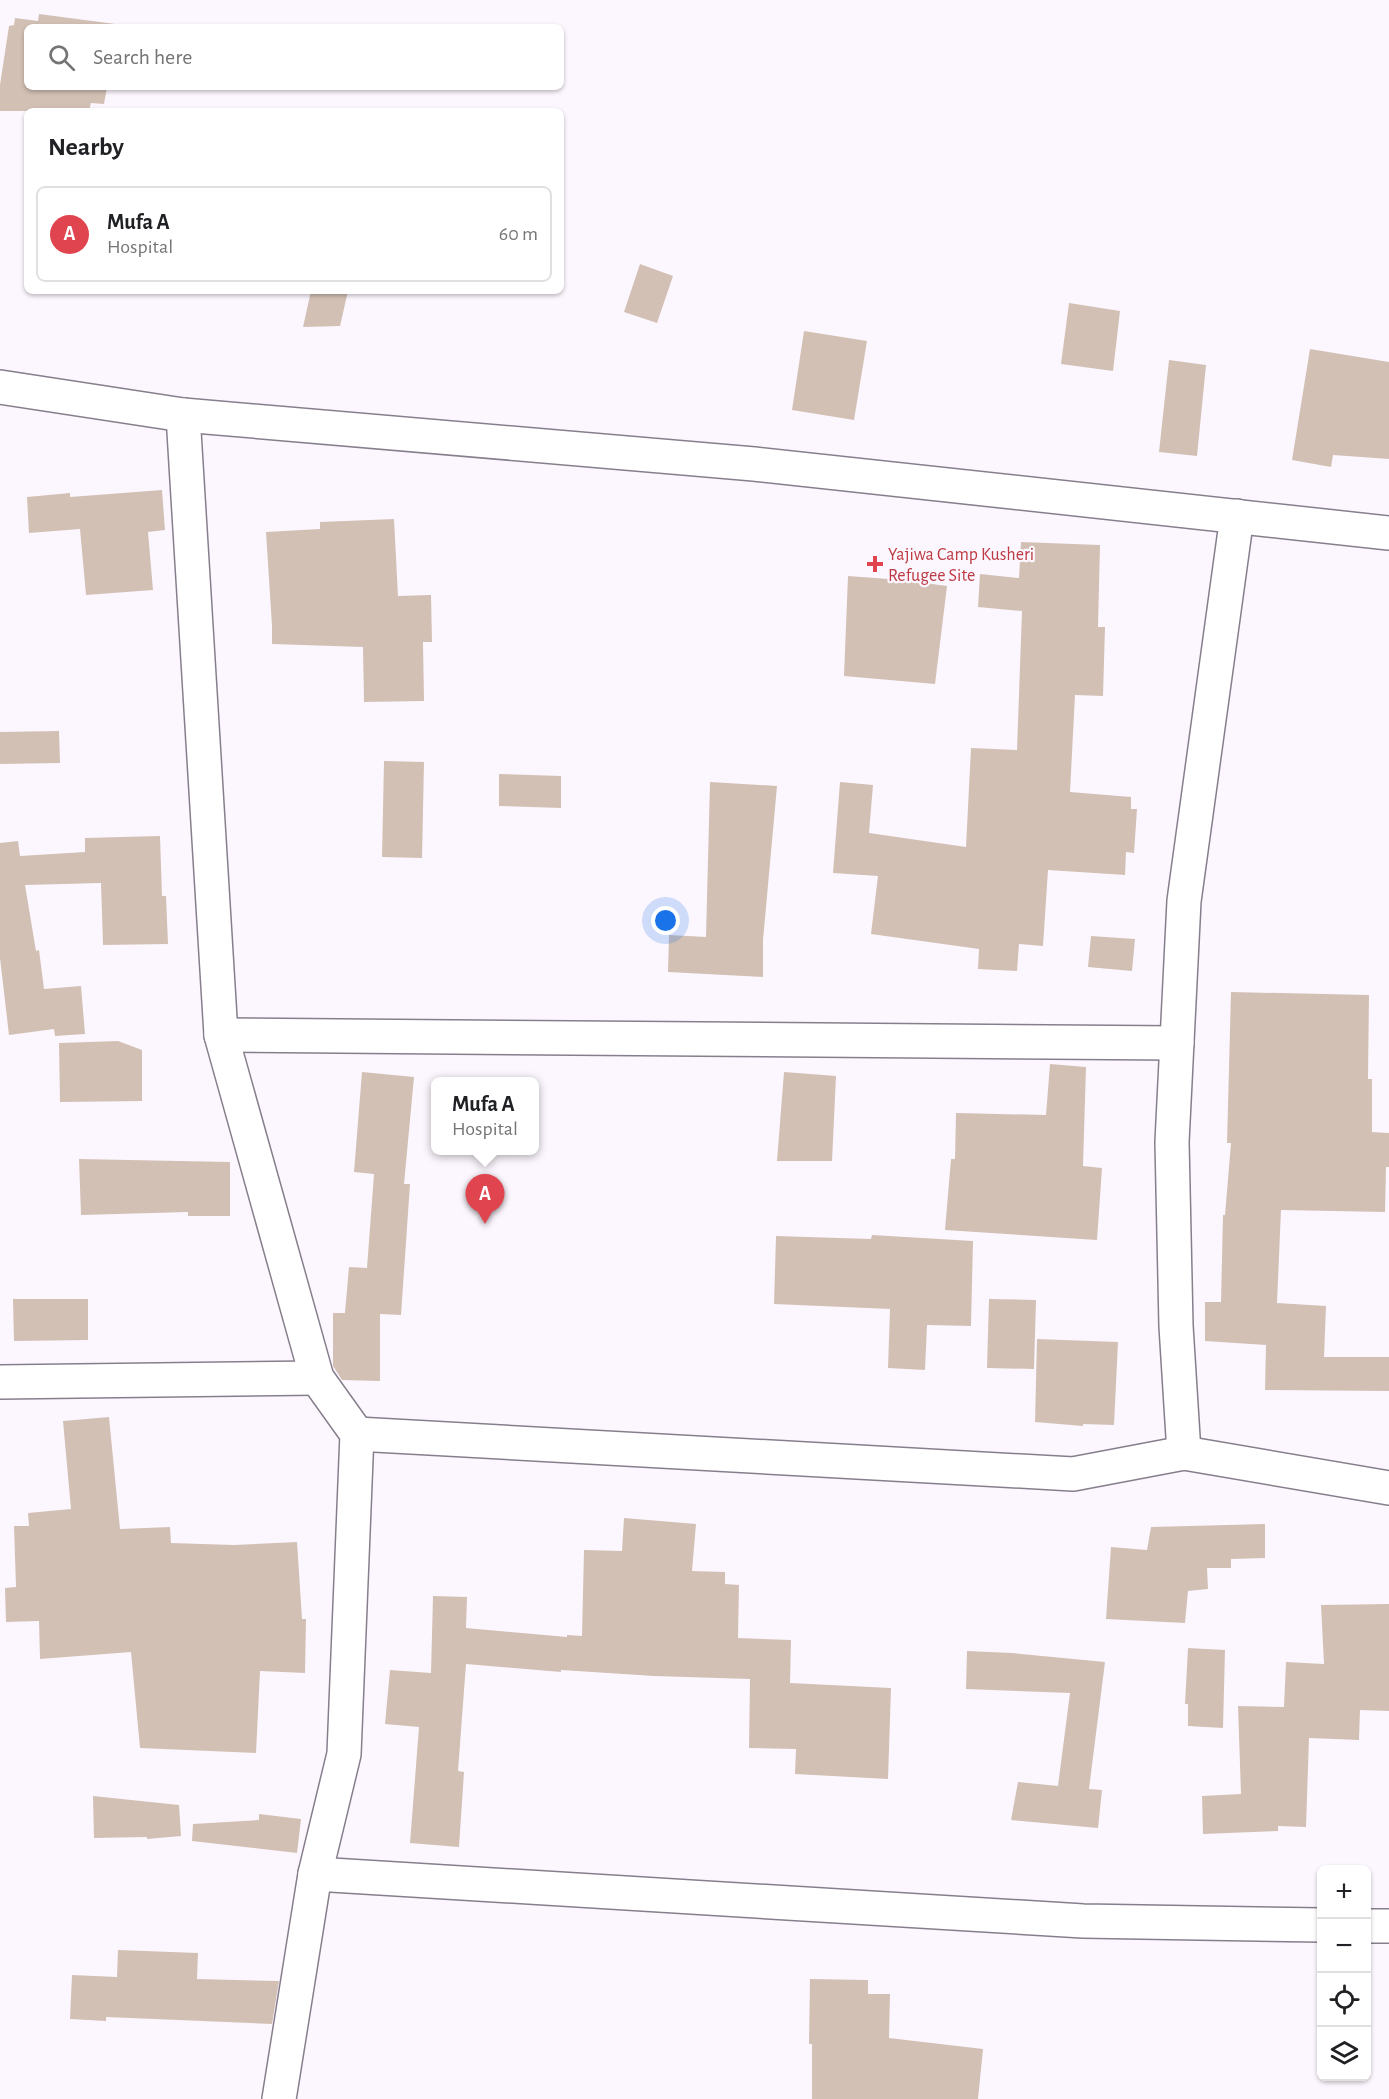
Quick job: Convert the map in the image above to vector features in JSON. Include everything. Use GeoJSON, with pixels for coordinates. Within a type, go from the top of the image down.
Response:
{"type":"FeatureCollection","features":[{"type":"Feature","properties":{"kind":"street"},"geometry":{"type":"LineString","coordinates":[[0,387],[183,415],[754,464],[1389,532]]}},
{"type":"Feature","properties":{"kind":"street"},"geometry":{"type":"LineString","coordinates":[[183,415],[221,1035],[317,1378],[357,1434],[344,1754],[315,1874],[279,2099]]}},
{"type":"Feature","properties":{"kind":"street"},"geometry":{"type":"LineString","coordinates":[[1184,1453],[1176,1326],[1172,1154],[1184,901],[1237,516]]}},
{"type":"Feature","properties":{"kind":"street"},"geometry":{"type":"LineString","coordinates":[[221,1035],[1177,1043]]}},
{"type":"Feature","properties":{"kind":"street"},"geometry":{"type":"LineString","coordinates":[[0,1382],[317,1378]]}},
{"type":"Feature","properties":{"kind":"street"},"geometry":{"type":"LineString","coordinates":[[357,1434],[1073,1474],[1184,1453],[1389,1488]]}},
{"type":"Feature","properties":{"kind":"street"},"geometry":{"type":"LineString","coordinates":[[315,1874],[1083,1921],[1317,1925]]}},
{"type":"Feature","properties":{"kind":"street"},"geometry":{"type":"LineString","coordinates":[[1371,1926],[1389,1926]]}},
{"type":"Feature","properties":{"kind":"building"},"geometry":{"type":"Polygon","coordinates":[[[39,14],[115,24],[24,24],[24,90],[106,90],[104,104],[91,103],[90,108],[24,108],[24,111],[0,111],[0,85],[9,26],[14,25],[15,18],[38,21],[39,14]]]}},
{"type":"Feature","properties":{"kind":"building"},"geometry":{"type":"Polygon","coordinates":[[[640,264],[673,276],[657,323],[624,312],[640,264]]]}},
{"type":"Feature","properties":{"kind":"building"},"geometry":{"type":"Polygon","coordinates":[[[310,294],[347,294],[340,326],[303,327],[310,294]]]}},
{"type":"Feature","properties":{"kind":"building"},"geometry":{"type":"Polygon","coordinates":[[[1069,303],[1120,311],[1113,371],[1061,364],[1069,303]]]}},
{"type":"Feature","properties":{"kind":"building"},"geometry":{"type":"Polygon","coordinates":[[[804,331],[867,341],[854,420],[792,410],[804,331]]]}},
{"type":"Feature","properties":{"kind":"building"},"geometry":{"type":"Polygon","coordinates":[[[1310,349],[1389,362],[1389,459],[1333,455],[1331,467],[1292,460],[1310,349]]]}},
{"type":"Feature","properties":{"kind":"building"},"geometry":{"type":"Polygon","coordinates":[[[1169,360],[1206,365],[1197,456],[1159,452],[1169,360]]]}},
{"type":"Feature","properties":{"kind":"building"},"geometry":{"type":"Polygon","coordinates":[[[162,490],[165,530],[148,532],[153,590],[86,595],[80,529],[29,533],[27,497],[70,493],[70,497],[162,490]]]}},
{"type":"Feature","properties":{"kind":"building"},"geometry":{"type":"Polygon","coordinates":[[[394,519],[398,596],[431,595],[432,642],[423,642],[424,701],[364,702],[363,647],[272,644],[266,532],[320,529],[320,522],[394,519]]]}},
{"type":"Feature","properties":{"kind":"building"},"geometry":{"type":"Polygon","coordinates":[[[1021,542],[1100,545],[1098,627],[1105,627],[1103,696],[1075,695],[1070,792],[1131,797],[1131,809],[1137,809],[1134,853],[1126,852],[1125,875],[1048,870],[1043,946],[1019,944],[1017,971],[978,969],[979,949],[871,934],[878,876],[833,873],[840,782],[873,785],[869,833],[966,847],[971,748],[1017,750],[1022,611],[978,607],[980,574],[1019,578],[1021,542]]]}},
{"type":"Feature","properties":{"kind":"building"},"geometry":{"type":"Polygon","coordinates":[[[848,576],[947,586],[935,684],[844,676],[848,576]]]}},
{"type":"Feature","properties":{"kind":"building"},"geometry":{"type":"Polygon","coordinates":[[[59,731],[60,763],[0,764],[0,732],[59,731]]]}},
{"type":"Feature","properties":{"kind":"building"},"geometry":{"type":"Polygon","coordinates":[[[384,761],[424,762],[422,858],[382,857],[384,761]]]}},
{"type":"Feature","properties":{"kind":"building"},"geometry":{"type":"Polygon","coordinates":[[[499,774],[561,776],[561,808],[499,806],[499,774]]]}},
{"type":"Feature","properties":{"kind":"building"},"geometry":{"type":"Polygon","coordinates":[[[710,782],[777,786],[763,940],[763,977],[668,972],[669,935],[706,937],[710,782]]]}},
{"type":"Feature","properties":{"kind":"building"},"geometry":{"type":"Polygon","coordinates":[[[160,836],[162,896],[166,896],[168,944],[103,945],[101,883],[25,885],[36,951],[39,950],[44,989],[81,986],[85,1034],[55,1036],[54,1029],[9,1035],[0,958],[0,843],[18,841],[20,856],[85,852],[85,838],[160,836]]]}},
{"type":"Feature","properties":{"kind":"building"},"geometry":{"type":"Polygon","coordinates":[[[1091,936],[1135,939],[1132,971],[1088,967],[1091,936]]]}},
{"type":"Feature","properties":{"kind":"building"},"geometry":{"type":"Polygon","coordinates":[[[1231,992],[1369,995],[1368,1079],[1372,1079],[1372,1132],[1389,1133],[1385,1212],[1281,1210],[1277,1303],[1326,1306],[1324,1357],[1389,1357],[1389,1391],[1265,1390],[1266,1345],[1205,1341],[1205,1302],[1221,1302],[1223,1215],[1225,1215],[1231,1143],[1227,1143],[1231,992]]]}},
{"type":"Feature","properties":{"kind":"building"},"geometry":{"type":"Polygon","coordinates":[[[118,1041],[142,1050],[142,1101],[60,1102],[59,1043],[118,1041]]]}},
{"type":"Feature","properties":{"kind":"building"},"geometry":{"type":"Polygon","coordinates":[[[1050,1064],[1086,1067],[1083,1166],[1102,1168],[1097,1240],[945,1230],[951,1159],[955,1159],[956,1113],[1046,1115],[1050,1064]]]}},
{"type":"Feature","properties":{"kind":"building"},"geometry":{"type":"Polygon","coordinates":[[[362,1072],[414,1077],[404,1184],[410,1184],[401,1315],[380,1314],[380,1381],[342,1380],[333,1366],[333,1313],[345,1313],[349,1267],[367,1268],[374,1174],[354,1172],[362,1072]]]}},
{"type":"Feature","properties":{"kind":"building"},"geometry":{"type":"Polygon","coordinates":[[[784,1072],[836,1076],[832,1161],[777,1161],[784,1072]]]}},
{"type":"Feature","properties":{"kind":"building"},"geometry":{"type":"Polygon","coordinates":[[[79,1159],[230,1162],[230,1216],[188,1216],[188,1212],[81,1215],[79,1159]]]}},
{"type":"Feature","properties":{"kind":"building"},"geometry":{"type":"Polygon","coordinates":[[[872,1235],[973,1241],[971,1326],[927,1325],[925,1370],[888,1368],[890,1309],[774,1304],[776,1236],[871,1239],[872,1235]]]}},
{"type":"Feature","properties":{"kind":"building"},"geometry":{"type":"Polygon","coordinates":[[[13,1299],[88,1299],[88,1340],[14,1341],[13,1299]]]}},
{"type":"Feature","properties":{"kind":"building"},"geometry":{"type":"Polygon","coordinates":[[[989,1299],[1036,1300],[1034,1369],[987,1368],[989,1299]]]}},
{"type":"Feature","properties":{"kind":"building"},"geometry":{"type":"Polygon","coordinates":[[[1037,1339],[1118,1342],[1114,1425],[1083,1424],[1083,1426],[1035,1422],[1037,1339]]]}},
{"type":"Feature","properties":{"kind":"building"},"geometry":{"type":"Polygon","coordinates":[[[109,1417],[120,1529],[170,1527],[171,1543],[234,1545],[297,1542],[302,1619],[306,1619],[305,1673],[260,1671],[256,1753],[140,1748],[131,1652],[40,1659],[39,1621],[6,1622],[5,1588],[16,1587],[14,1526],[29,1526],[28,1513],[71,1509],[63,1421],[109,1417]]]}},
{"type":"Feature","properties":{"kind":"building"},"geometry":{"type":"Polygon","coordinates":[[[624,1518],[696,1524],[692,1571],[725,1572],[725,1584],[739,1585],[738,1638],[791,1640],[790,1683],[891,1688],[888,1779],[795,1774],[796,1749],[749,1748],[750,1679],[561,1670],[561,1672],[466,1664],[458,1771],[464,1772],[459,1847],[410,1843],[419,1727],[385,1724],[390,1670],[431,1673],[433,1596],[467,1597],[466,1628],[567,1637],[567,1635],[582,1636],[584,1550],[622,1551],[624,1518]]]}},
{"type":"Feature","properties":{"kind":"building"},"geometry":{"type":"Polygon","coordinates":[[[1265,1524],[1265,1558],[1231,1559],[1231,1568],[1207,1568],[1208,1589],[1188,1591],[1185,1623],[1106,1619],[1111,1547],[1147,1550],[1151,1527],[1265,1524]]]}},
{"type":"Feature","properties":{"kind":"building"},"geometry":{"type":"Polygon","coordinates":[[[1389,1604],[1389,1711],[1360,1710],[1359,1740],[1309,1738],[1306,1827],[1278,1826],[1278,1831],[1203,1834],[1202,1796],[1241,1794],[1238,1706],[1284,1707],[1286,1662],[1324,1664],[1321,1605],[1389,1604]]]}},
{"type":"Feature","properties":{"kind":"building"},"geometry":{"type":"Polygon","coordinates":[[[1188,1648],[1225,1650],[1223,1728],[1188,1726],[1188,1704],[1185,1704],[1188,1648]]]}},
{"type":"Feature","properties":{"kind":"building"},"geometry":{"type":"Polygon","coordinates":[[[967,1651],[1105,1662],[1089,1789],[1102,1790],[1098,1828],[1011,1820],[1018,1782],[1058,1786],[1070,1693],[966,1689],[967,1651]]]}},
{"type":"Feature","properties":{"kind":"building"},"geometry":{"type":"Polygon","coordinates":[[[93,1796],[179,1805],[181,1836],[147,1839],[147,1837],[94,1838],[93,1796]]]}},
{"type":"Feature","properties":{"kind":"building"},"geometry":{"type":"Polygon","coordinates":[[[259,1814],[301,1819],[297,1853],[192,1841],[193,1824],[259,1820],[259,1814]]]}},
{"type":"Feature","properties":{"kind":"building"},"geometry":{"type":"Polygon","coordinates":[[[118,1950],[198,1953],[197,1979],[279,1981],[272,2024],[106,2017],[106,2021],[70,2019],[72,1975],[117,1977],[118,1950]]]}},
{"type":"Feature","properties":{"kind":"building"},"geometry":{"type":"Polygon","coordinates":[[[810,1979],[868,1980],[868,1994],[890,1994],[889,2038],[983,2049],[978,2099],[812,2099],[812,2044],[809,2044],[810,1979]]]}},
{"type":"Feature","properties":{"kind":"place","name":"Yajiwa Camp Kusheri Refugee Site"},"geometry":{"type":"Point","coordinates":[875,564]}},
{"type":"Feature","properties":{"kind":"place","name":"Mufa A"},"geometry":{"type":"Point","coordinates":[485,1224]}}]}
